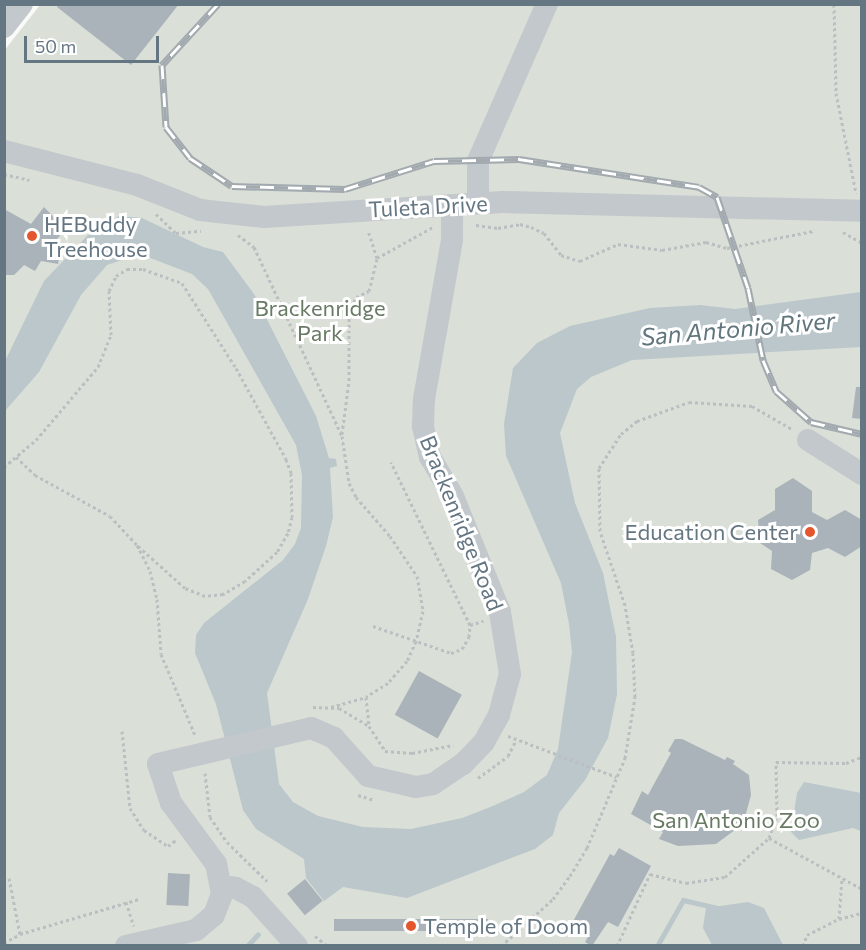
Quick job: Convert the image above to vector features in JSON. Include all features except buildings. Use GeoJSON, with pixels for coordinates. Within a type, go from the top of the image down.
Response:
{"type":"FeatureCollection","features":[{"type":"Feature","properties":{"kind":"street"},"geometry":{"type":"LineString","coordinates":[[4,27],[21,4]]}},
{"type":"Feature","properties":{"kind":"street"},"geometry":{"type":"LineString","coordinates":[[478,202],[478,161],[547,4]]}},
{"type":"Feature","properties":{"kind":"street","name":"Tuleta Drive"},"geometry":{"type":"LineString","coordinates":[[4,151],[136,185],[200,210],[264,217],[478,202],[861,211]]}},
{"type":"Feature","properties":{"kind":"street","name":"Brackenridge Road"},"geometry":{"type":"LineString","coordinates":[[222,886],[209,854],[171,803],[158,764],[293,730],[310,728],[326,733],[368,776],[408,787],[433,784],[448,776],[474,754],[493,729],[510,674],[505,631],[467,527],[430,457],[423,426],[424,399],[452,240],[452,205]]}},
{"type":"Feature","properties":{"kind":"street"},"geometry":{"type":"LineString","coordinates":[[808,440],[861,474]]}},
{"type":"Feature","properties":{"kind":"street"},"geometry":{"type":"LineString","coordinates":[[133,938],[196,930],[218,908],[222,886],[236,888],[253,897],[297,945]]}},
{"type":"Feature","properties":{"kind":"path"},"geometry":{"type":"LineString","coordinates":[[834,4],[836,93],[861,211]]}},
{"type":"Feature","properties":{"kind":"path"},"geometry":{"type":"LineString","coordinates":[[4,174],[31,180]]}},
{"type":"Feature","properties":{"kind":"path"},"geometry":{"type":"LineString","coordinates":[[149,205],[164,226],[176,233],[211,227]]}},
{"type":"Feature","properties":{"kind":"path"},"geometry":{"type":"LineString","coordinates":[[310,708],[331,707],[366,697],[388,683],[407,662],[416,642],[423,611],[417,576],[390,536],[356,497],[349,483],[342,436],[349,381],[349,313],[356,297],[369,291],[377,258],[362,210]]}},
{"type":"Feature","properties":{"kind":"path"},"geometry":{"type":"LineString","coordinates":[[466,224],[498,228],[520,224],[544,233],[561,255],[580,261],[618,244],[662,250],[706,242],[727,249],[816,231]]}},
{"type":"Feature","properties":{"kind":"path"},"geometry":{"type":"LineString","coordinates":[[377,258],[433,227]]}},
{"type":"Feature","properties":{"kind":"path"},"geometry":{"type":"LineString","coordinates":[[227,229],[254,247],[342,436]]}},
{"type":"Feature","properties":{"kind":"path"},"geometry":{"type":"LineString","coordinates":[[834,230],[861,243]]}},
{"type":"Feature","properties":{"kind":"path"},"geometry":{"type":"LineString","coordinates":[[4,467],[36,440],[98,367],[111,335],[109,291],[116,276],[127,269],[143,269],[182,283],[236,368],[286,459],[291,473],[292,517],[288,533],[277,552],[245,581],[223,594],[205,597],[185,588],[136,545],[110,516],[35,475],[16,457]]}},
{"type":"Feature","properties":{"kind":"path"},"geometry":{"type":"LineString","coordinates":[[501,945],[553,899],[570,876],[587,848],[625,758],[635,697],[633,653],[625,605],[600,531],[599,468],[621,434],[637,422],[689,402],[752,406],[808,440]]}},
{"type":"Feature","properties":{"kind":"path"},"geometry":{"type":"LineString","coordinates":[[373,626],[451,653],[462,649],[469,637],[470,625],[391,462]]}},
{"type":"Feature","properties":{"kind":"path"},"geometry":{"type":"LineString","coordinates":[[136,545],[150,571],[157,599],[162,654],[206,753],[210,817],[227,842]]}},
{"type":"Feature","properties":{"kind":"path"},"geometry":{"type":"LineString","coordinates":[[470,625],[487,620]]}},
{"type":"Feature","properties":{"kind":"path"},"geometry":{"type":"LineString","coordinates":[[366,697],[369,726],[385,751],[412,753],[458,744]]}},
{"type":"Feature","properties":{"kind":"path"},"geometry":{"type":"LineString","coordinates":[[331,707],[369,726]]}},
{"type":"Feature","properties":{"kind":"path"},"geometry":{"type":"LineString","coordinates":[[493,729],[534,748],[618,777]]}},
{"type":"Feature","properties":{"kind":"path"},"geometry":{"type":"LineString","coordinates":[[122,731],[130,807],[144,830],[168,846],[178,839],[184,845]]}},
{"type":"Feature","properties":{"kind":"path"},"geometry":{"type":"LineString","coordinates":[[617,945],[650,874],[686,883],[725,877],[770,838],[777,816],[776,762],[846,763],[861,757]]}},
{"type":"Feature","properties":{"kind":"path"},"geometry":{"type":"LineString","coordinates":[[770,838],[861,889]]}},
{"type":"Feature","properties":{"kind":"path"},"geometry":{"type":"LineString","coordinates":[[9,878],[20,934]]}},
{"type":"Feature","properties":{"kind":"path"},"geometry":{"type":"LineString","coordinates":[[839,919],[842,878]]}},
{"type":"Feature","properties":{"kind":"path"},"geometry":{"type":"LineString","coordinates":[[4,944],[20,934],[139,899]]}},
{"type":"Feature","properties":{"kind":"path"},"geometry":{"type":"LineString","coordinates":[[126,903],[134,926],[133,938]]}},
{"type":"Feature","properties":{"kind":"path"},"geometry":{"type":"LineString","coordinates":[[804,945],[807,935],[839,919],[861,913]]}},
{"type":"Feature","properties":{"kind":"green space","name":"Brackenridge Park"},"geometry":{"type":"Polygon","coordinates":[[[40,5],[861,5],[861,945],[5,945],[4,51],[40,5]]]}},
{"type":"Feature","properties":{"kind":"water","name":"San Antonio River"},"geometry":{"type":"Polygon","coordinates":[[[119,216],[142,218],[203,247],[223,252],[254,294],[316,416],[329,458],[336,459],[337,466],[330,468],[333,517],[326,546],[308,599],[267,693],[279,784],[293,802],[318,816],[363,827],[411,829],[462,818],[493,806],[524,792],[547,775],[558,749],[572,652],[569,624],[561,583],[506,456],[504,424],[513,368],[537,343],[570,326],[650,308],[700,305],[735,309],[861,292],[861,347],[632,360],[591,377],[577,389],[560,433],[575,503],[603,573],[616,637],[617,694],[608,738],[585,780],[559,813],[553,835],[535,849],[407,898],[343,887],[324,901],[306,878],[304,859],[256,829],[243,810],[216,704],[195,653],[196,635],[204,623],[283,560],[295,544],[301,528],[302,475],[296,445],[208,289],[192,274],[140,254],[107,265],[81,295],[39,372],[5,411],[5,361],[44,281],[87,236],[119,216]]]}},
{"type":"Feature","properties":{"kind":"water"},"geometry":{"type":"Polygon","coordinates":[[[804,782],[861,793],[861,831],[853,828],[799,840],[791,832],[797,793],[804,782]]]}},
{"type":"Feature","properties":{"kind":"water"},"geometry":{"type":"Polygon","coordinates":[[[748,902],[764,908],[783,945],[712,945],[703,928],[706,908],[748,902]]]}},
{"type":"Feature","properties":{"kind":"waterway"},"geometry":{"type":"LineString","coordinates":[[657,946],[683,900],[718,908]]}},
{"type":"Feature","properties":{"kind":"waterway"},"geometry":{"type":"LineString","coordinates":[[247,946],[258,934]]}},
{"type":"Feature","properties":{"kind":"railway"},"geometry":{"type":"LineString","coordinates":[[218,4],[162,65],[166,127],[190,158],[232,186],[345,189],[434,161],[519,159],[699,187],[717,197],[748,288],[763,360],[776,391],[811,422],[862,434]]}},
{"type":"Feature","properties":{"kind":"place","name":"HEBuddy Treehouse"},"geometry":{"type":"Point","coordinates":[32,236]}},
{"type":"Feature","properties":{"kind":"place","name":"Education Center"},"geometry":{"type":"Point","coordinates":[810,532]}},
{"type":"Feature","properties":{"kind":"place","name":"Temple of Doom"},"geometry":{"type":"Point","coordinates":[411,926]}},
{"type":"Feature","properties":{"kind":"park label","name":"San Antonio Zoo"},"geometry":{"type":"Point","coordinates":[736,820]}}]}
